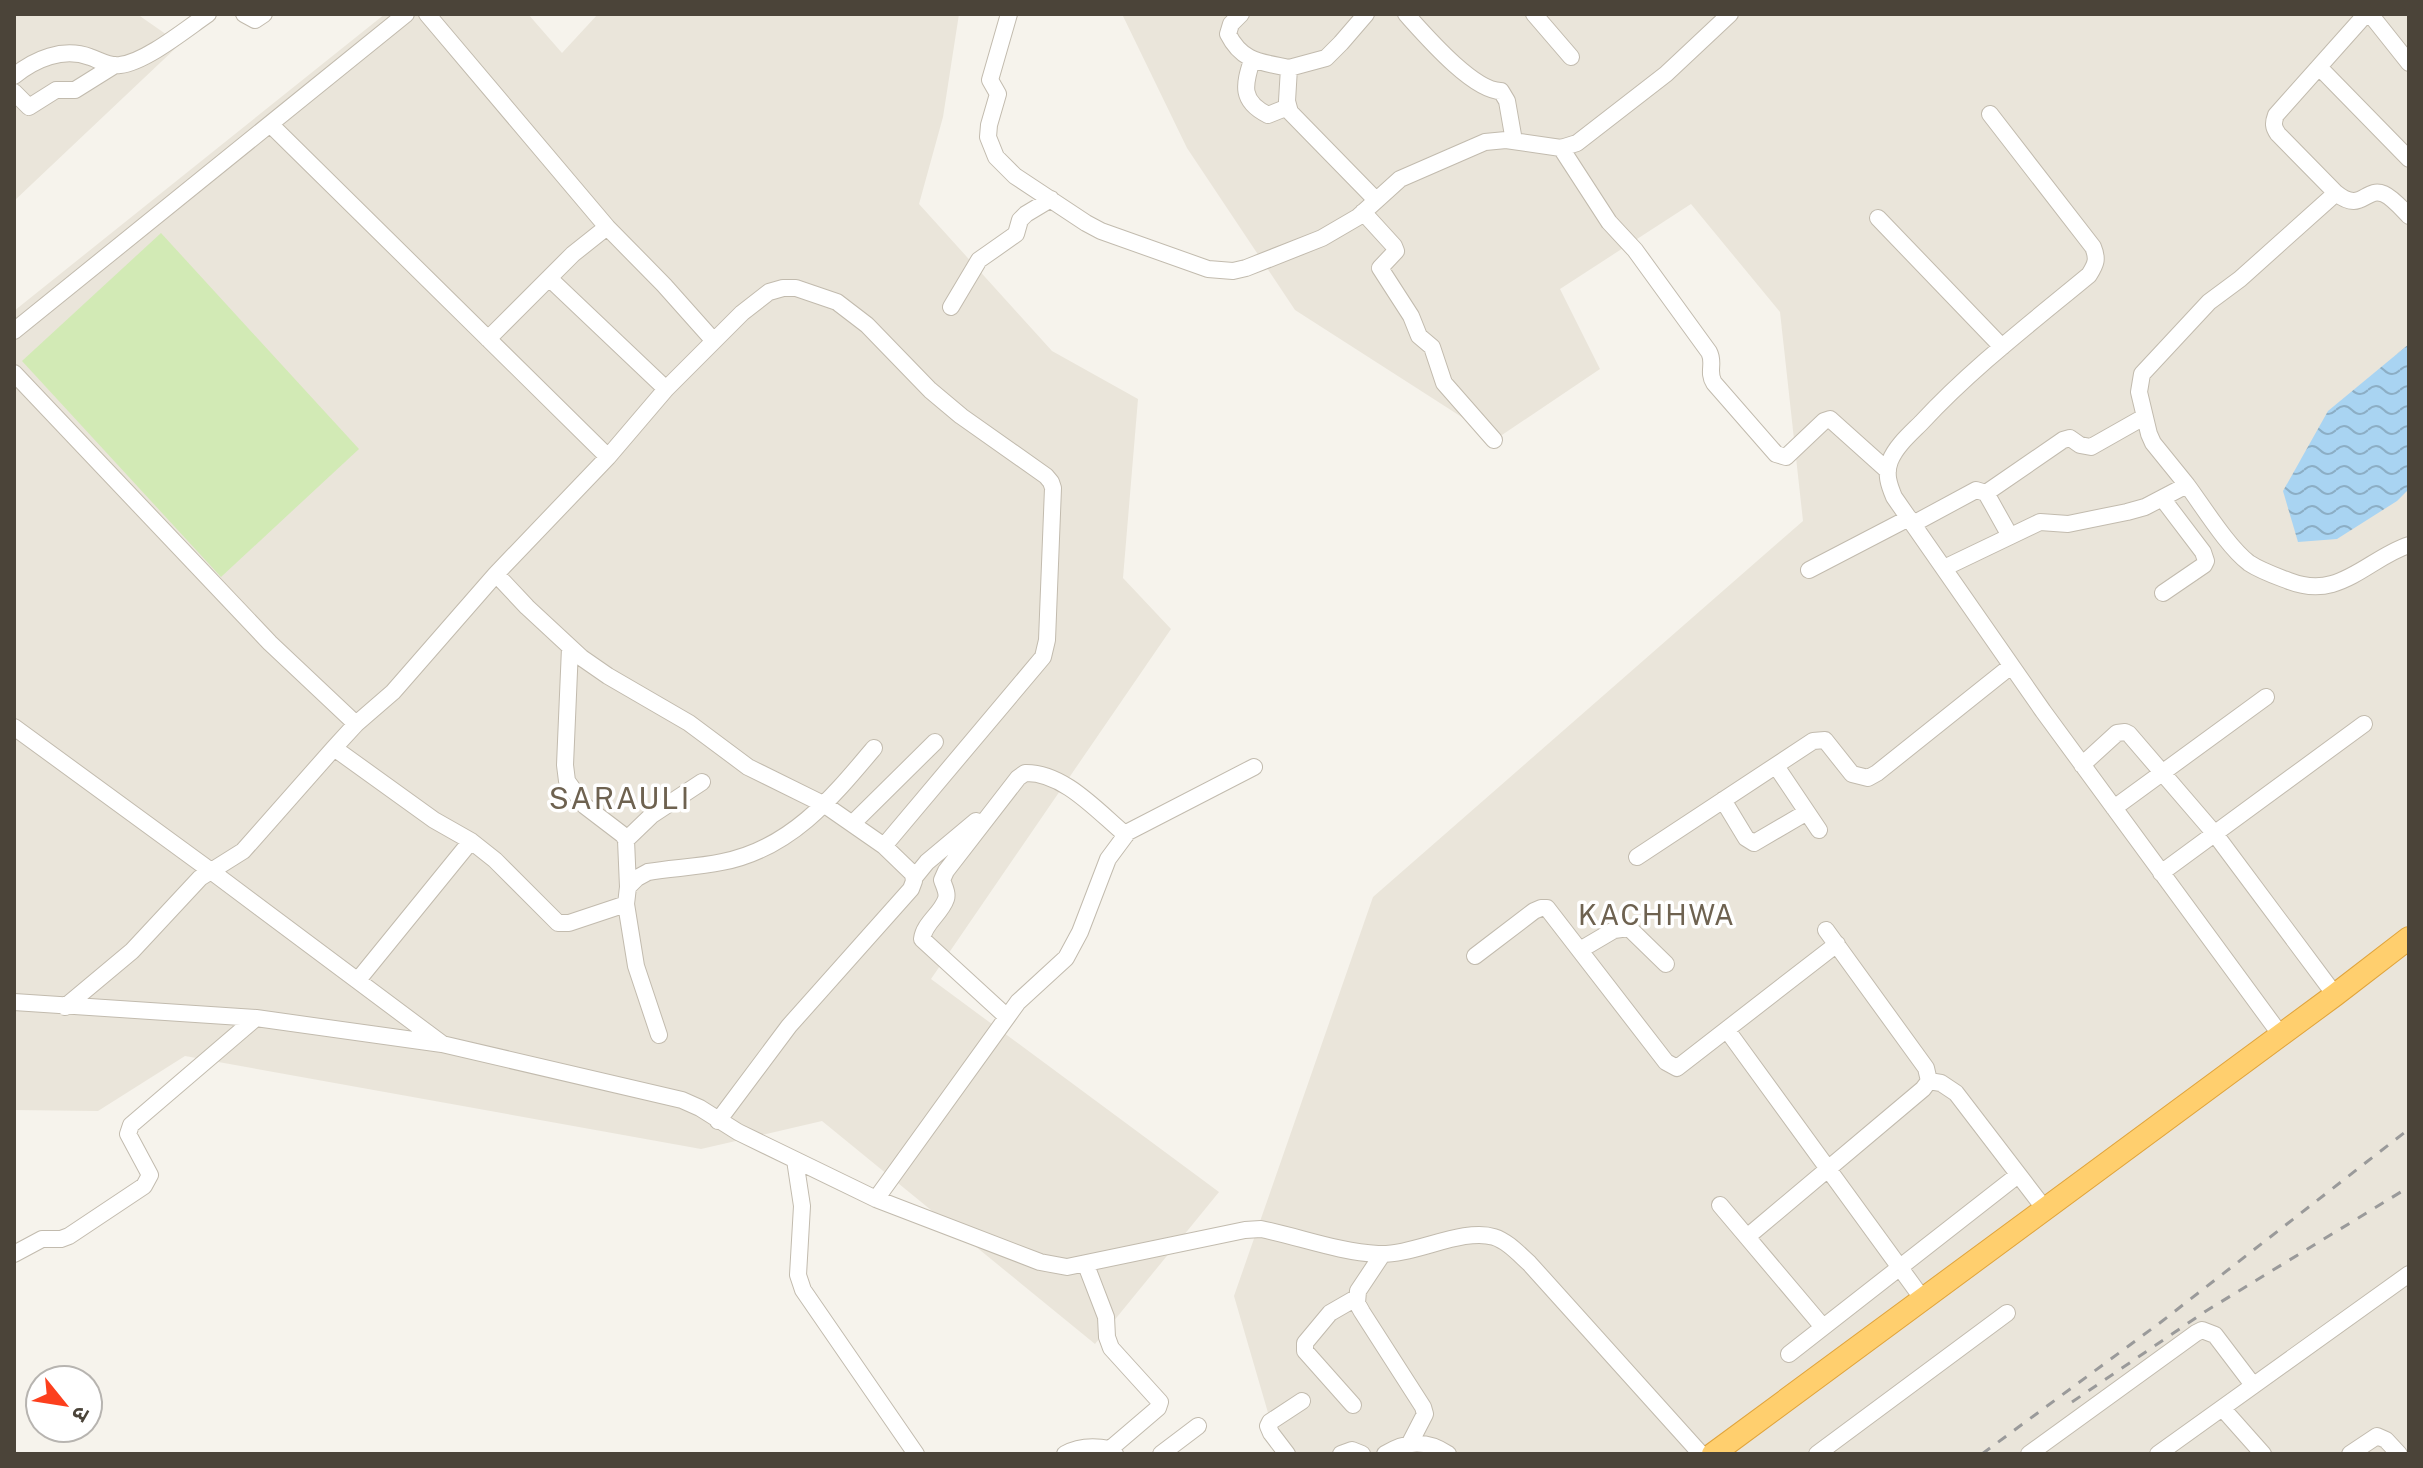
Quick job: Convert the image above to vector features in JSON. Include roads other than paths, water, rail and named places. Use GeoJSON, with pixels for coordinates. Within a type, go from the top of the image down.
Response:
{"type":"FeatureCollection","features":[{"type":"Feature","properties":{"kind":"highway"},"geometry":{"type":"LineString","coordinates":[[1715,1452],[2409,938]]}},
{"type":"Feature","properties":{"kind":"street"},"geometry":{"type":"LineString","coordinates":[[14,76],[38,60],[70,53],[115,65],[124,64],[146,55],[208,14]]}},
{"type":"Feature","properties":{"kind":"street"},"geometry":{"type":"LineString","coordinates":[[244,14],[255,20],[264,14]]}},
{"type":"Feature","properties":{"kind":"street"},"geometry":{"type":"LineString","coordinates":[[14,331],[406,14]]}},
{"type":"Feature","properties":{"kind":"street"},"geometry":{"type":"LineString","coordinates":[[427,14],[607,227],[713,340]]}},
{"type":"Feature","properties":{"kind":"street"},"geometry":{"type":"LineString","coordinates":[[1009,14],[990,80],[998,94],[988,137],[1003,166],[1101,231],[1208,269],[1222,271],[1246,268],[1322,238],[1363,212],[1407,175],[1485,142],[1514,141],[1561,148],[1577,143],[1666,74],[1730,14]]}},
{"type":"Feature","properties":{"kind":"street"},"geometry":{"type":"LineString","coordinates":[[1241,14],[1231,24],[1228,34],[1242,53],[1252,60],[1289,68],[1326,58],[1366,14]]}},
{"type":"Feature","properties":{"kind":"street"},"geometry":{"type":"LineString","coordinates":[[1406,14],[1445,57],[1491,91],[1501,91],[1507,101],[1514,141]]}},
{"type":"Feature","properties":{"kind":"street"},"geometry":{"type":"LineString","coordinates":[[2409,63],[2368,14],[2276,115],[2274,128],[2345,201],[2352,202],[2376,192],[2382,193],[2409,216]]}},
{"type":"Feature","properties":{"kind":"street"},"geometry":{"type":"LineString","coordinates":[[1536,15],[1571,57]]}},
{"type":"Feature","properties":{"kind":"street"},"geometry":{"type":"LineString","coordinates":[[1252,60],[1245,86],[1250,100],[1268,115],[1288,107]]}},
{"type":"Feature","properties":{"kind":"street"},"geometry":{"type":"LineString","coordinates":[[14,120],[27,107],[56,90],[75,90],[115,65]]}},
{"type":"Feature","properties":{"kind":"street"},"geometry":{"type":"LineString","coordinates":[[2319,67],[2409,159]]}},
{"type":"Feature","properties":{"kind":"street"},"geometry":{"type":"LineString","coordinates":[[1289,68],[1288,107],[1376,200]]}},
{"type":"Feature","properties":{"kind":"street"},"geometry":{"type":"LineString","coordinates":[[14,92],[27,107]]}},
{"type":"Feature","properties":{"kind":"street"},"geometry":{"type":"LineString","coordinates":[[1990,114],[2093,247],[2096,264],[2089,275],[1949,392],[1891,459],[1889,484],[2011,666],[2280,1034]]}},
{"type":"Feature","properties":{"kind":"street"},"geometry":{"type":"LineString","coordinates":[[271,125],[608,457]]}},
{"type":"Feature","properties":{"kind":"street"},"geometry":{"type":"LineString","coordinates":[[1561,148],[1605,217],[1635,250],[1709,352],[1712,359],[1710,375],[1714,383],[1776,454],[1786,457],[1824,421],[1830,419],[1888,471]]}},
{"type":"Feature","properties":{"kind":"street"},"geometry":{"type":"LineString","coordinates":[[2336,193],[2248,273],[2209,302],[2142,374],[2139,392],[2144,417],[2153,443],[2249,562],[2297,584],[2329,585],[2409,545]]}},
{"type":"Feature","properties":{"kind":"street"},"geometry":{"type":"LineString","coordinates":[[951,307],[979,260],[1016,234],[1020,220],[1026,214],[1051,199]]}},
{"type":"Feature","properties":{"kind":"street"},"geometry":{"type":"LineString","coordinates":[[1363,212],[1394,246],[1396,251],[1380,268],[1414,321],[1419,336],[1434,349],[1444,383],[1494,440]]}},
{"type":"Feature","properties":{"kind":"street"},"geometry":{"type":"LineString","coordinates":[[1878,218],[2002,347]]}},
{"type":"Feature","properties":{"kind":"street"},"geometry":{"type":"LineString","coordinates":[[488,339],[573,254],[607,227]]}},
{"type":"Feature","properties":{"kind":"street"},"geometry":{"type":"LineString","coordinates":[[549,278],[666,389]]}},
{"type":"Feature","properties":{"kind":"street"},"geometry":{"type":"LineString","coordinates":[[65,1007],[132,951],[200,878],[243,851],[356,724],[393,692],[496,574],[608,457],[666,389],[752,303],[769,292],[783,288],[796,288],[827,298],[849,310],[930,390],[961,416],[1046,476],[1053,485],[1047,640],[1043,657],[884,846]]}},
{"type":"Feature","properties":{"kind":"street"},"geometry":{"type":"LineString","coordinates":[[14,373],[270,643],[356,724]]}},
{"type":"Feature","properties":{"kind":"street"},"geometry":{"type":"LineString","coordinates":[[1986,493],[2063,440],[2070,438],[2080,445],[2091,447],[2144,417]]}},
{"type":"Feature","properties":{"kind":"street"},"geometry":{"type":"LineString","coordinates":[[1944,568],[2040,522],[2076,523],[2135,510],[2187,485]]}},
{"type":"Feature","properties":{"kind":"street"},"geometry":{"type":"LineString","coordinates":[[1809,570],[1976,490],[1986,493],[2010,536]]}},
{"type":"Feature","properties":{"kind":"street"},"geometry":{"type":"LineString","coordinates":[[2162,498],[2203,552],[2206,561],[2163,593]]}},
{"type":"Feature","properties":{"kind":"street"},"geometry":{"type":"LineString","coordinates":[[496,574],[570,648],[608,676],[689,723],[748,767],[825,805],[853,823],[884,846],[914,878]]}},
{"type":"Feature","properties":{"kind":"street"},"geometry":{"type":"LineString","coordinates":[[570,648],[567,781],[585,806],[626,840],[627,896],[636,966],[659,1035]]}},
{"type":"Feature","properties":{"kind":"street"},"geometry":{"type":"LineString","coordinates":[[1637,857],[1820,738],[1832,746],[1852,774],[1868,778],[2011,666]]}},
{"type":"Feature","properties":{"kind":"street"},"geometry":{"type":"LineString","coordinates":[[2114,808],[2266,697]]}},
{"type":"Feature","properties":{"kind":"street"},"geometry":{"type":"LineString","coordinates":[[2161,873],[2364,724]]}},
{"type":"Feature","properties":{"kind":"street"},"geometry":{"type":"LineString","coordinates":[[14,727],[442,1044]]}},
{"type":"Feature","properties":{"kind":"street"},"geometry":{"type":"LineString","coordinates":[[2082,765],[2117,733],[2125,732],[2215,834],[2335,995]]}},
{"type":"Feature","properties":{"kind":"street"},"geometry":{"type":"LineString","coordinates":[[853,823],[935,742]]}},
{"type":"Feature","properties":{"kind":"street"},"geometry":{"type":"LineString","coordinates":[[334,748],[434,820],[471,841],[495,860],[558,923],[569,923],[627,896],[637,878],[648,872],[722,862],[754,853],[790,835],[825,805],[874,748]]}},
{"type":"Feature","properties":{"kind":"street"},"geometry":{"type":"LineString","coordinates":[[1776,766],[1819,830]]}},
{"type":"Feature","properties":{"kind":"street"},"geometry":{"type":"LineString","coordinates":[[876,1199],[1022,997],[1056,969],[1074,946],[1114,848],[1138,827],[1254,767]]}},
{"type":"Feature","properties":{"kind":"street"},"geometry":{"type":"LineString","coordinates":[[1007,1017],[922,936],[945,901],[942,880],[946,871],[1022,774],[1035,773],[1070,789],[1126,835]]}},
{"type":"Feature","properties":{"kind":"street"},"geometry":{"type":"LineString","coordinates":[[626,840],[652,815],[702,782]]}},
{"type":"Feature","properties":{"kind":"street"},"geometry":{"type":"LineString","coordinates":[[718,1121],[789,1026],[911,889],[914,878],[927,862],[1002,800]]}},
{"type":"Feature","properties":{"kind":"street"},"geometry":{"type":"LineString","coordinates":[[1723,800],[1746,838],[1754,843],[1807,812]]}},
{"type":"Feature","properties":{"kind":"street"},"geometry":{"type":"LineString","coordinates":[[358,980],[471,841]]}},
{"type":"Feature","properties":{"kind":"street"},"geometry":{"type":"LineString","coordinates":[[1475,956],[1541,908],[1547,908],[1671,1066],[1677,1068],[1837,944]]}},
{"type":"Feature","properties":{"kind":"street"},"geometry":{"type":"LineString","coordinates":[[1580,950],[1614,930],[1629,928],[1666,964]]}},
{"type":"Feature","properties":{"kind":"street"},"geometry":{"type":"LineString","coordinates":[[1747,1237],[1929,1081],[1926,1068],[1826,930]]}},
{"type":"Feature","properties":{"kind":"street"},"geometry":{"type":"LineString","coordinates":[[14,1002],[256,1018],[442,1044],[694,1105],[718,1121],[876,1199],[1040,1262],[1067,1267],[1245,1230],[1261,1229],[1382,1255],[1478,1234],[1496,1237],[1529,1263],[1715,1452]]}},
{"type":"Feature","properties":{"kind":"street"},"geometry":{"type":"LineString","coordinates":[[14,1254],[42,1239],[69,1236],[144,1186],[150,1175],[128,1134],[131,1125],[256,1018]]}},
{"type":"Feature","properties":{"kind":"street"},"geometry":{"type":"LineString","coordinates":[[1727,1030],[1922,1298]]}},
{"type":"Feature","properties":{"kind":"street"},"geometry":{"type":"LineString","coordinates":[[1929,1081],[1941,1083],[1956,1093],[2044,1208]]}},
{"type":"Feature","properties":{"kind":"street"},"geometry":{"type":"LineString","coordinates":[[795,1160],[802,1206],[798,1275],[803,1290],[916,1454]]}},
{"type":"Feature","properties":{"kind":"street"},"geometry":{"type":"LineString","coordinates":[[1789,1354],[2018,1175]]}},
{"type":"Feature","properties":{"kind":"street"},"geometry":{"type":"LineString","coordinates":[[1720,1205],[1823,1327]]}},
{"type":"Feature","properties":{"kind":"street"},"geometry":{"type":"LineString","coordinates":[[1382,1255],[1356,1298],[1423,1407],[1423,1420],[1410,1443]]}},
{"type":"Feature","properties":{"kind":"street"},"geometry":{"type":"LineString","coordinates":[[1065,1454],[1075,1448],[1112,1451],[1158,1408],[1160,1402],[1111,1348],[1106,1317],[1086,1265]]}},
{"type":"Feature","properties":{"kind":"street"},"geometry":{"type":"LineString","coordinates":[[2158,1454],[2409,1274]]}},
{"type":"Feature","properties":{"kind":"street"},"geometry":{"type":"LineString","coordinates":[[1353,1405],[1304,1347],[1330,1313],[1356,1298]]}},
{"type":"Feature","properties":{"kind":"street"},"geometry":{"type":"LineString","coordinates":[[1817,1454],[2007,1313]]}},
{"type":"Feature","properties":{"kind":"street"},"geometry":{"type":"LineString","coordinates":[[2029,1454],[2202,1330],[2215,1335],[2253,1385]]}},
{"type":"Feature","properties":{"kind":"street"},"geometry":{"type":"LineString","coordinates":[[1287,1454],[1268,1426],[1302,1401]]}},
{"type":"Feature","properties":{"kind":"street"},"geometry":{"type":"LineString","coordinates":[[2223,1409],[2263,1454]]}},
{"type":"Feature","properties":{"kind":"street"},"geometry":{"type":"LineString","coordinates":[[1161,1454],[1198,1426]]}},
{"type":"Feature","properties":{"kind":"street"},"geometry":{"type":"LineString","coordinates":[[2350,1454],[2377,1436],[2386,1440],[2399,1454]]}},
{"type":"Feature","properties":{"kind":"street"},"geometry":{"type":"LineString","coordinates":[[1385,1454],[1410,1443],[1436,1447],[1448,1454]]}},
{"type":"Feature","properties":{"kind":"street"},"geometry":{"type":"LineString","coordinates":[[1341,1454],[1352,1450],[1362,1454]]}},
{"type":"Feature","properties":{"kind":"water"},"geometry":{"type":"Polygon","coordinates":[[[2409,344],[2409,489],[2397,501],[2337,539],[2298,542],[2283,491],[2328,411],[2409,344]]]}},
{"type":"Feature","properties":{"kind":"railway"},"geometry":{"type":"LineString","coordinates":[[1982,1454],[2161,1322],[2409,1129]]}},
{"type":"Feature","properties":{"kind":"railway"},"geometry":{"type":"LineString","coordinates":[[2072,1402],[2206,1311],[2409,1187]]}},
{"type":"Feature","properties":{"kind":"district","name":"SARAULI"},"geometry":{"type":"Point","coordinates":[620,799]}},
{"type":"Feature","properties":{"kind":"district","name":"KACHHWA"},"geometry":{"type":"Point","coordinates":[1657,915]}}]}
